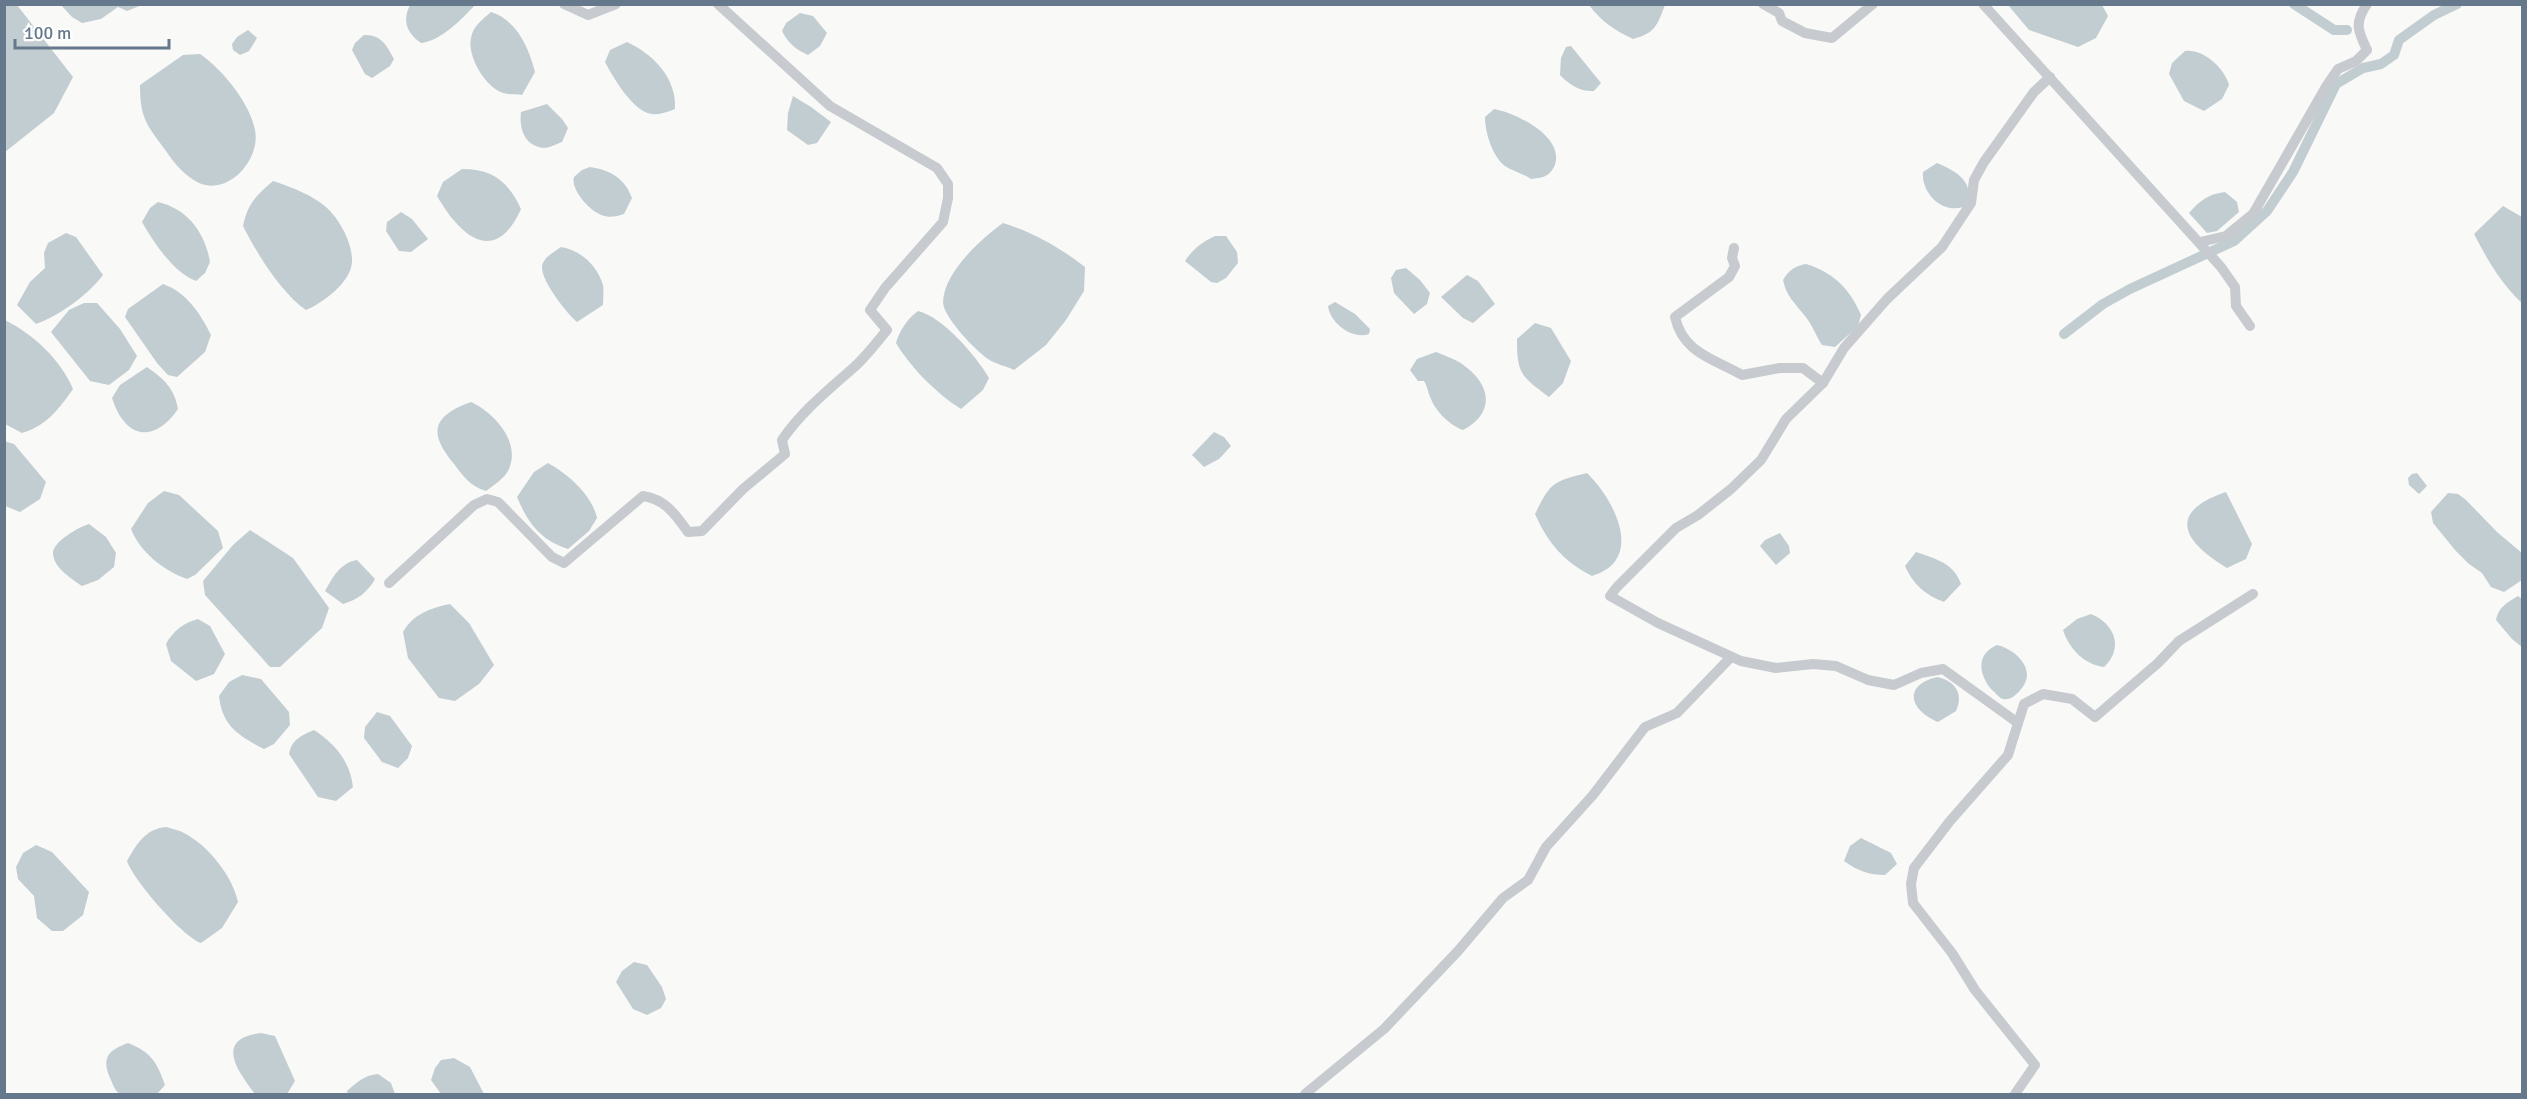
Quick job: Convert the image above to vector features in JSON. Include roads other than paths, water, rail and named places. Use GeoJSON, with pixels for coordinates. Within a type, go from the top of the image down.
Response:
{"type":"FeatureCollection","features":[{"type":"Feature","properties":{"kind":"street"},"geometry":{"type":"LineString","coordinates":[[564,4],[588,15],[616,4]]}},
{"type":"Feature","properties":{"kind":"street"},"geometry":{"type":"LineString","coordinates":[[389,583],[461,515],[487,499],[498,502],[552,557],[564,562],[643,496],[654,497],[673,511],[688,532],[702,531],[743,489],[785,454],[782,440],[792,425],[835,382],[853,368],[887,330],[870,310],[885,288],[943,222],[948,198],[948,184],[937,168],[830,106],[718,4]]}},
{"type":"Feature","properties":{"kind":"street"},"geometry":{"type":"LineString","coordinates":[[1763,4],[1779,13],[1782,21],[1805,33],[1832,39],[1874,4]]}},
{"type":"Feature","properties":{"kind":"street"},"geometry":{"type":"LineString","coordinates":[[1983,4],[2221,267],[2235,287],[2236,306],[2250,326]]}},
{"type":"Feature","properties":{"kind":"street"},"geometry":{"type":"LineString","coordinates":[[2200,242],[2226,236],[2253,214],[2338,69],[2355,61],[2367,50],[2357,22],[2367,4]]}},
{"type":"Feature","properties":{"kind":"street"},"geometry":{"type":"LineString","coordinates":[[2018,723],[1943,669],[1922,673],[1894,684],[1868,680],[1836,666],[1813,664],[1776,668],[1741,661],[1658,623],[1610,596],[1676,528],[1698,515],[1731,489],[1761,460],[1786,418],[1823,382],[1844,348],[1887,299],[1942,247],[1971,203],[1974,180],[1984,162],[2034,92],[2050,77]]}},
{"type":"Feature","properties":{"kind":"street"},"geometry":{"type":"LineString","coordinates":[[1734,248],[1732,258],[1735,266],[1729,277],[1675,317],[1678,330],[1696,351],[1742,375],[1780,368],[1803,368],[1823,382]]}},
{"type":"Feature","properties":{"kind":"street"},"geometry":{"type":"LineString","coordinates":[[2015,1095],[2035,1065],[1975,990],[1952,953],[1913,903],[1911,884],[1914,868],[1950,821],[2008,755],[2024,704],[2043,694],[2072,699],[2095,717],[2158,663],[2179,641],[2253,594]]}},
{"type":"Feature","properties":{"kind":"street"},"geometry":{"type":"LineString","coordinates":[[1305,1095],[1384,1029],[1458,951],[1503,898],[1528,880],[1546,847],[1593,795],[1645,727],[1677,713],[1731,657]]}},
{"type":"Feature","properties":{"kind":"waterway"},"geometry":{"type":"LineString","coordinates":[[2294,4],[2334,30],[2347,30]]}},
{"type":"Feature","properties":{"kind":"waterway"},"geometry":{"type":"LineString","coordinates":[[2064,334],[2103,304],[2130,289],[2234,241],[2267,211],[2293,172],[2336,84],[2363,68],[2381,64],[2394,55],[2399,40],[2434,15],[2457,4]]}}]}
